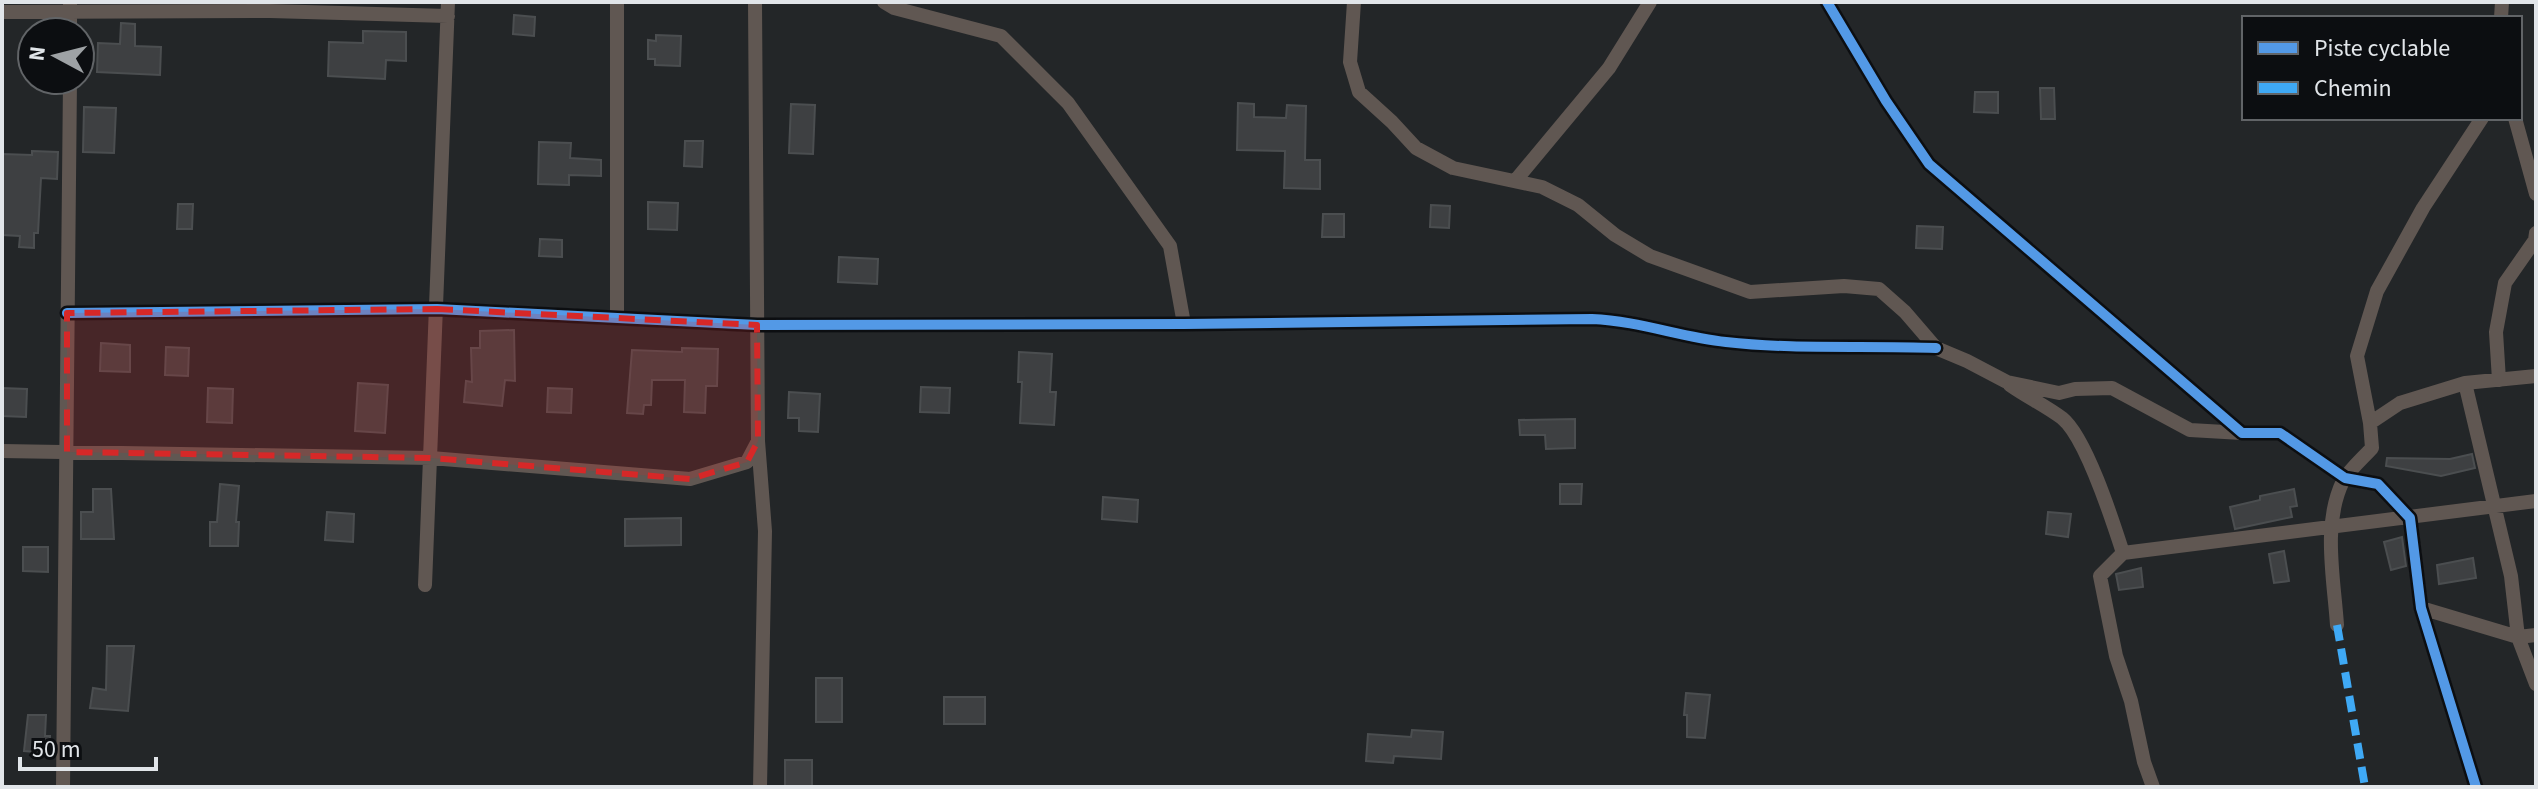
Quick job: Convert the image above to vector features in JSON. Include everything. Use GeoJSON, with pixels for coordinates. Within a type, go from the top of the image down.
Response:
{"type":"FeatureCollection","features":[{"type":"Feature","properties":{"kind":"street"},"geometry":{"type":"LineString","coordinates":[[617,2],[617,318]]}},
{"type":"Feature","properties":{"kind":"street"},"geometry":{"type":"LineString","coordinates":[[755,2],[758,441],[765,531],[760,787]]}},
{"type":"Feature","properties":{"kind":"street"},"geometry":{"type":"LineString","coordinates":[[884,2],[894,8],[1001,36],[1068,103],[1170,246],[1184,324]]}},
{"type":"Feature","properties":{"kind":"street"},"geometry":{"type":"LineString","coordinates":[[1354,2],[1350,62],[1359,92],[1416,148],[1453,168],[1542,187],[1563,196],[1615,235],[1650,256],[1750,292],[1844,286],[1879,289],[1905,312],[1936,348]]}},
{"type":"Feature","properties":{"kind":"street"},"geometry":{"type":"LineString","coordinates":[[1515,181],[1609,68],[1650,2]]}},
{"type":"Feature","properties":{"kind":"street"},"geometry":{"type":"LineString","coordinates":[[1827,2],[1886,101],[1929,164],[2242,433]]}},
{"type":"Feature","properties":{"kind":"street"},"geometry":{"type":"LineString","coordinates":[[2,12],[70,7],[270,11],[448,9],[425,585]]}},
{"type":"Feature","properties":{"kind":"street"},"geometry":{"type":"LineString","coordinates":[[63,787],[70,96]]}},
{"type":"Feature","properties":{"kind":"street"},"geometry":{"type":"LineString","coordinates":[[2337,625],[2332,527],[2337,498],[2345,478],[2372,448],[2357,356],[2377,291],[2423,208],[2481,120]]}},
{"type":"Feature","properties":{"kind":"street"},"geometry":{"type":"LineString","coordinates":[[2516,120],[2536,194]]}},
{"type":"Feature","properties":{"kind":"street"},"geometry":{"type":"LineString","coordinates":[[2499,380],[2496,332],[2505,283],[2535,240],[2536,233]]}},
{"type":"Feature","properties":{"kind":"street"},"geometry":{"type":"LineString","coordinates":[[67,313],[437,309],[757,325],[1614,320],[1723,342],[1818,349],[1878,345],[1936,348],[2007,382],[2065,420],[2091,466],[2123,553]]}},
{"type":"Feature","properties":{"kind":"street"},"geometry":{"type":"LineString","coordinates":[[2370,423],[2400,403],[2465,383],[2536,376]]}},
{"type":"Feature","properties":{"kind":"street"},"geometry":{"type":"LineString","coordinates":[[2007,382],[2059,393],[2075,389],[2112,388],[2190,430],[2280,433],[2345,478],[2378,484],[2410,518],[2421,608],[2476,787]]}},
{"type":"Feature","properties":{"kind":"street"},"geometry":{"type":"LineString","coordinates":[[2465,383],[2511,576],[2518,637],[2536,684]]}},
{"type":"Feature","properties":{"kind":"street"},"geometry":{"type":"LineString","coordinates":[[2,451],[431,458],[690,479],[747,462],[758,441]]}},
{"type":"Feature","properties":{"kind":"street"},"geometry":{"type":"LineString","coordinates":[[2153,787],[2116,656],[2100,576],[2123,553],[2536,501]]}},
{"type":"Feature","properties":{"kind":"street"},"geometry":{"type":"LineString","coordinates":[[2421,608],[2518,637],[2536,650]]}},
{"type":"Feature","properties":{"kind":"street"},"geometry":{"type":"LineString","coordinates":[[2518,637],[2536,635]]}},
{"type":"Feature","properties":{"kind":"highlighted area"},"geometry":{"type":"Polygon","coordinates":[[[437,309],[757,325],[758,441],[747,462],[690,479],[431,458],[67,452],[67,313],[437,309]]]}},
{"type":"Feature","properties":{"kind":"building"},"geometry":{"type":"Polygon","coordinates":[[[514,15],[535,17],[534,36],[513,34],[514,15]]]}},
{"type":"Feature","properties":{"kind":"building"},"geometry":{"type":"Polygon","coordinates":[[[121,23],[135,24],[135,46],[161,47],[160,75],[97,72],[98,43],[120,44],[121,23]]]}},
{"type":"Feature","properties":{"kind":"building"},"geometry":{"type":"Polygon","coordinates":[[[363,31],[406,32],[406,61],[386,60],[385,79],[328,76],[329,42],[363,43],[363,31]]]}},
{"type":"Feature","properties":{"kind":"building"},"geometry":{"type":"Polygon","coordinates":[[[656,35],[681,36],[680,66],[655,65],[655,59],[648,59],[648,40],[656,41],[656,35]]]}},
{"type":"Feature","properties":{"kind":"building"},"geometry":{"type":"Polygon","coordinates":[[[2040,88],[2054,88],[2055,119],[2041,119],[2040,88]]]}},
{"type":"Feature","properties":{"kind":"building"},"geometry":{"type":"Polygon","coordinates":[[[1975,92],[1998,92],[1998,113],[1974,112],[1975,92]]]}},
{"type":"Feature","properties":{"kind":"building"},"geometry":{"type":"Polygon","coordinates":[[[1238,103],[1254,104],[1254,117],[1286,118],[1287,105],[1306,106],[1305,160],[1320,160],[1320,189],[1284,188],[1285,151],[1237,150],[1238,103]]]}},
{"type":"Feature","properties":{"kind":"building"},"geometry":{"type":"Polygon","coordinates":[[[791,104],[815,105],[813,154],[789,153],[791,104]]]}},
{"type":"Feature","properties":{"kind":"building"},"geometry":{"type":"Polygon","coordinates":[[[84,107],[116,108],[114,153],[83,152],[84,107]]]}},
{"type":"Feature","properties":{"kind":"building"},"geometry":{"type":"Polygon","coordinates":[[[685,141],[703,141],[702,167],[684,166],[685,141]]]}},
{"type":"Feature","properties":{"kind":"building"},"geometry":{"type":"Polygon","coordinates":[[[539,142],[571,143],[570,158],[601,160],[601,176],[569,175],[569,185],[538,184],[539,142]]]}},
{"type":"Feature","properties":{"kind":"building"},"geometry":{"type":"Polygon","coordinates":[[[32,151],[58,152],[57,179],[41,178],[38,233],[34,233],[34,248],[19,247],[20,236],[2,235],[3,154],[32,155],[32,151]]]}},
{"type":"Feature","properties":{"kind":"building"},"geometry":{"type":"Polygon","coordinates":[[[648,202],[678,203],[677,230],[648,229],[648,202]]]}},
{"type":"Feature","properties":{"kind":"building"},"geometry":{"type":"Polygon","coordinates":[[[178,204],[193,204],[192,229],[177,229],[178,204]]]}},
{"type":"Feature","properties":{"kind":"building"},"geometry":{"type":"Polygon","coordinates":[[[1431,205],[1450,206],[1449,228],[1430,227],[1431,205]]]}},
{"type":"Feature","properties":{"kind":"building"},"geometry":{"type":"Polygon","coordinates":[[[1323,214],[1344,214],[1344,237],[1322,237],[1323,214]]]}},
{"type":"Feature","properties":{"kind":"building"},"geometry":{"type":"Polygon","coordinates":[[[1917,226],[1943,227],[1942,249],[1916,248],[1917,226]]]}},
{"type":"Feature","properties":{"kind":"building"},"geometry":{"type":"Polygon","coordinates":[[[540,239],[562,240],[562,257],[539,256],[540,239]]]}},
{"type":"Feature","properties":{"kind":"building"},"geometry":{"type":"Polygon","coordinates":[[[839,257],[878,259],[877,284],[838,282],[839,257]]]}},
{"type":"Feature","properties":{"kind":"building"},"geometry":{"type":"Polygon","coordinates":[[[514,330],[515,381],[505,380],[502,406],[464,402],[466,381],[472,382],[471,348],[480,348],[480,331],[514,330]]]}},
{"type":"Feature","properties":{"kind":"building"},"geometry":{"type":"Polygon","coordinates":[[[101,343],[130,345],[130,372],[100,371],[101,343]]]}},
{"type":"Feature","properties":{"kind":"building"},"geometry":{"type":"Polygon","coordinates":[[[166,347],[189,348],[188,376],[165,375],[166,347]]]}},
{"type":"Feature","properties":{"kind":"building"},"geometry":{"type":"Polygon","coordinates":[[[682,348],[718,349],[717,386],[706,386],[705,413],[684,412],[685,380],[652,380],[651,405],[644,405],[643,414],[627,413],[632,350],[682,352],[682,348]]]}},
{"type":"Feature","properties":{"kind":"building"},"geometry":{"type":"Polygon","coordinates":[[[1019,352],[1052,354],[1050,392],[1056,392],[1054,425],[1020,423],[1022,382],[1018,382],[1019,352]]]}},
{"type":"Feature","properties":{"kind":"building"},"geometry":{"type":"Polygon","coordinates":[[[358,383],[388,385],[385,433],[355,431],[358,383]]]}},
{"type":"Feature","properties":{"kind":"building"},"geometry":{"type":"Polygon","coordinates":[[[921,387],[950,388],[949,413],[920,412],[921,387]]]}},
{"type":"Feature","properties":{"kind":"building"},"geometry":{"type":"Polygon","coordinates":[[[2,388],[27,389],[26,417],[2,416],[2,388]]]}},
{"type":"Feature","properties":{"kind":"building"},"geometry":{"type":"Polygon","coordinates":[[[208,388],[233,389],[232,423],[207,422],[208,388]]]}},
{"type":"Feature","properties":{"kind":"building"},"geometry":{"type":"Polygon","coordinates":[[[548,388],[572,389],[571,413],[547,412],[548,388]]]}},
{"type":"Feature","properties":{"kind":"building"},"geometry":{"type":"Polygon","coordinates":[[[789,392],[820,394],[818,432],[799,431],[799,418],[788,418],[789,392]]]}},
{"type":"Feature","properties":{"kind":"building"},"geometry":{"type":"Polygon","coordinates":[[[1575,419],[1575,448],[1546,449],[1545,435],[1520,435],[1519,420],[1575,419]]]}},
{"type":"Feature","properties":{"kind":"building"},"geometry":{"type":"Polygon","coordinates":[[[2472,454],[2475,468],[2441,476],[2386,466],[2387,458],[2450,459],[2472,454]]]}},
{"type":"Feature","properties":{"kind":"building"},"geometry":{"type":"Polygon","coordinates":[[[220,484],[239,486],[238,546],[210,546],[210,522],[217,522],[220,484]]]}},
{"type":"Feature","properties":{"kind":"building"},"geometry":{"type":"Polygon","coordinates":[[[1560,484],[1582,484],[1581,504],[1560,504],[1560,484]]]}},
{"type":"Feature","properties":{"kind":"building"},"geometry":{"type":"Polygon","coordinates":[[[93,489],[111,489],[114,539],[81,539],[81,512],[93,512],[93,489]]]}},
{"type":"Feature","properties":{"kind":"building"},"geometry":{"type":"Polygon","coordinates":[[[2294,489],[2297,506],[2290,507],[2292,517],[2235,529],[2230,507],[2260,500],[2260,496],[2294,489]]]}},
{"type":"Feature","properties":{"kind":"building"},"geometry":{"type":"Polygon","coordinates":[[[1103,497],[1138,500],[1137,522],[1102,519],[1103,497]]]}},
{"type":"Feature","properties":{"kind":"building"},"geometry":{"type":"Polygon","coordinates":[[[327,512],[354,514],[353,542],[325,540],[327,512]]]}},
{"type":"Feature","properties":{"kind":"building"},"geometry":{"type":"Polygon","coordinates":[[[2048,512],[2071,514],[2068,537],[2046,534],[2048,512]]]}},
{"type":"Feature","properties":{"kind":"building"},"geometry":{"type":"Polygon","coordinates":[[[681,518],[681,545],[625,546],[625,519],[681,518]]]}},
{"type":"Feature","properties":{"kind":"building"},"geometry":{"type":"Polygon","coordinates":[[[2402,537],[2406,566],[2391,570],[2384,542],[2402,537]]]}},
{"type":"Feature","properties":{"kind":"building"},"geometry":{"type":"Polygon","coordinates":[[[23,547],[48,547],[48,572],[23,571],[23,547]]]}},
{"type":"Feature","properties":{"kind":"building"},"geometry":{"type":"Polygon","coordinates":[[[2284,551],[2289,581],[2274,583],[2269,554],[2284,551]]]}},
{"type":"Feature","properties":{"kind":"building"},"geometry":{"type":"Polygon","coordinates":[[[2473,558],[2476,578],[2439,584],[2437,565],[2473,558]]]}},
{"type":"Feature","properties":{"kind":"building"},"geometry":{"type":"Polygon","coordinates":[[[2141,568],[2143,587],[2119,590],[2116,574],[2141,568]]]}},
{"type":"Feature","properties":{"kind":"building"},"geometry":{"type":"Polygon","coordinates":[[[107,646],[134,646],[128,711],[90,708],[93,688],[106,690],[107,646]]]}},
{"type":"Feature","properties":{"kind":"building"},"geometry":{"type":"Polygon","coordinates":[[[816,678],[842,678],[842,722],[816,722],[816,678]]]}},
{"type":"Feature","properties":{"kind":"building"},"geometry":{"type":"Polygon","coordinates":[[[1686,693],[1710,695],[1705,738],[1687,737],[1687,715],[1684,715],[1686,693]]]}},
{"type":"Feature","properties":{"kind":"building"},"geometry":{"type":"Polygon","coordinates":[[[944,697],[985,697],[985,724],[944,724],[944,697]]]}},
{"type":"Feature","properties":{"kind":"building"},"geometry":{"type":"Polygon","coordinates":[[[28,715],[46,715],[45,736],[50,736],[49,753],[24,751],[28,715]]]}},
{"type":"Feature","properties":{"kind":"building"},"geometry":{"type":"Polygon","coordinates":[[[1412,730],[1443,732],[1441,759],[1394,756],[1393,763],[1366,761],[1368,734],[1411,737],[1412,730]]]}},
{"type":"Feature","properties":{"kind":"building"},"geometry":{"type":"Polygon","coordinates":[[[785,760],[812,760],[812,787],[785,787],[785,760]]]}},
{"type":"Feature","properties":{"kind":"marked path"},"geometry":{"type":"LineString","coordinates":[[2337,625],[2365,787]]}},
{"type":"Feature","properties":{"kind":"cycle path"},"geometry":{"type":"LineString","coordinates":[[1827,2],[1886,101],[1929,164],[2242,433],[2280,433],[2345,478],[2378,484],[2410,518],[2421,608],[2476,787]]}},
{"type":"Feature","properties":{"kind":"cycle path"},"geometry":{"type":"LineString","coordinates":[[67,313],[437,309],[757,325],[1592,319],[1709,340],[1752,344],[1936,348]]}}]}
